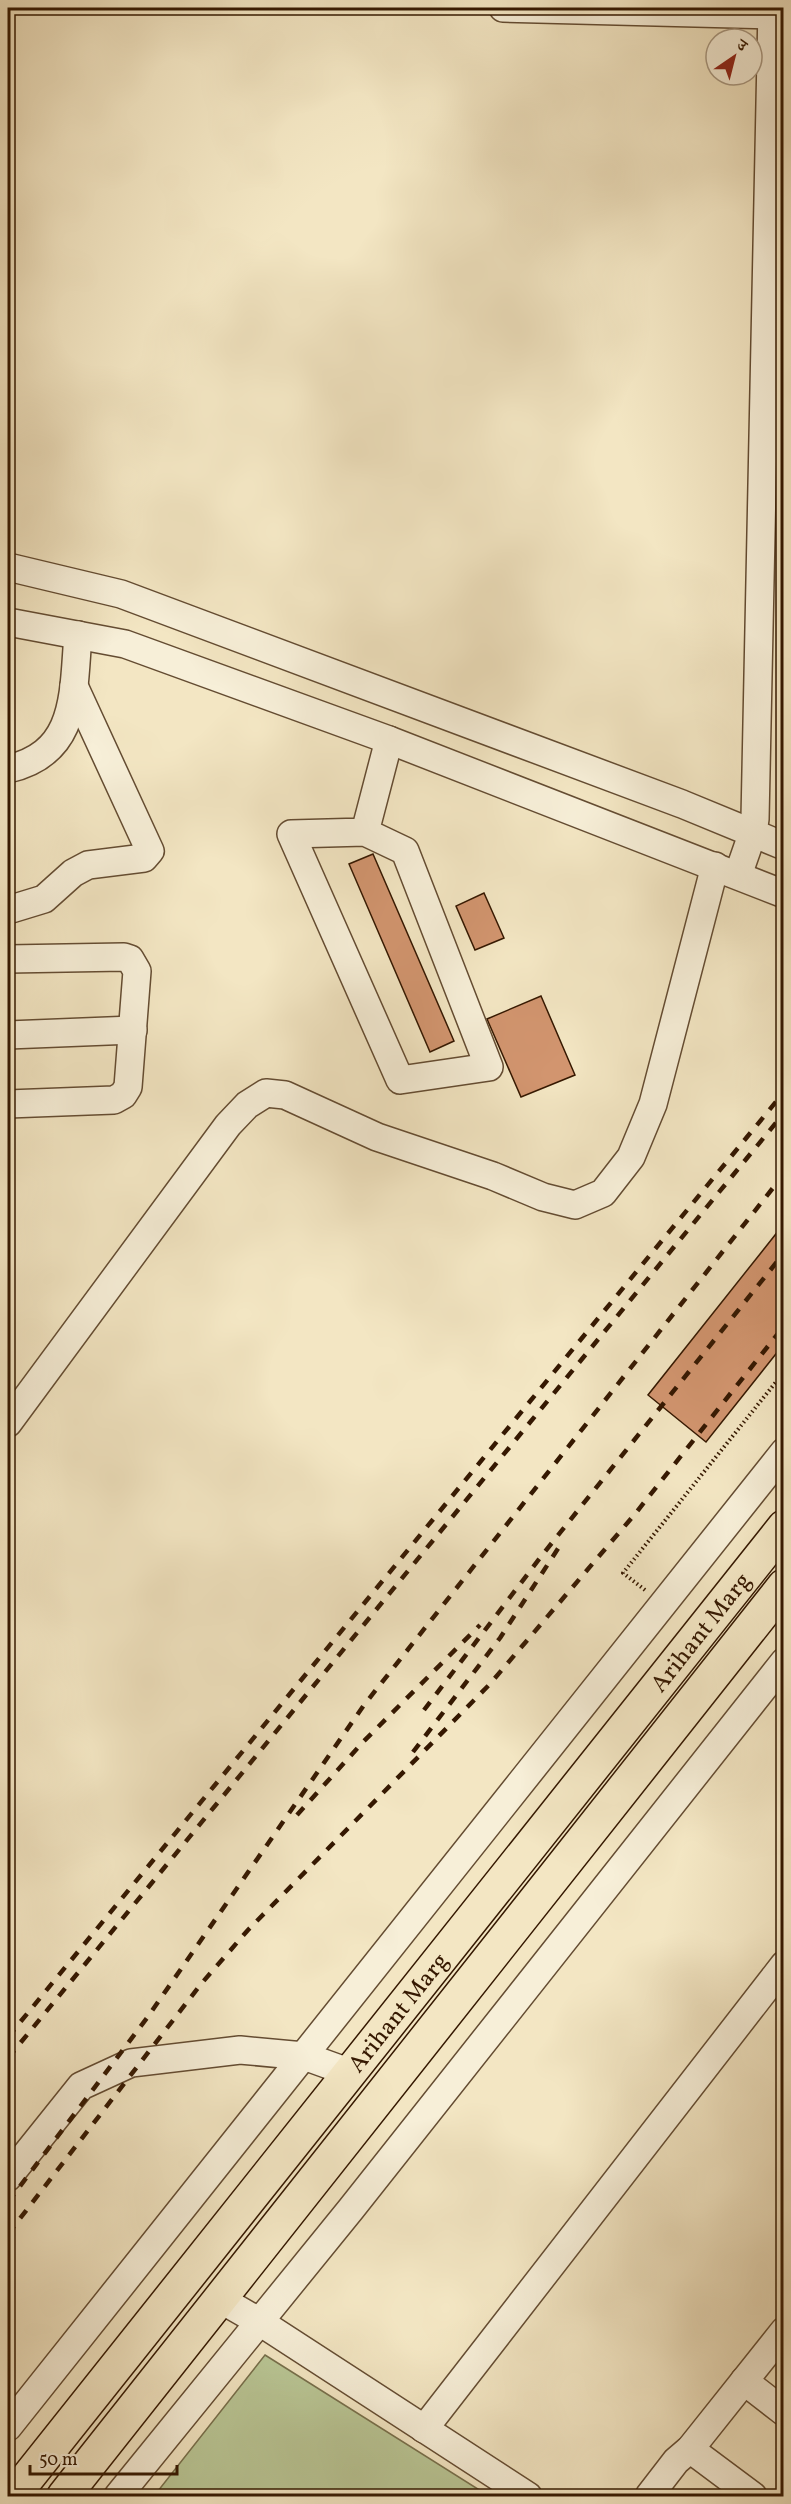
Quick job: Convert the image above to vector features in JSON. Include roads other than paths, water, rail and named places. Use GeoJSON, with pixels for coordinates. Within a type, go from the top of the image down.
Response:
{"type":"FeatureCollection","features":[{"type":"Feature","properties":{"kind":"main road","name":"Arihant Marg"},"geometry":{"type":"LineString","coordinates":[[13,2496],[783,1527]]}},
{"type":"Feature","properties":{"kind":"main road","name":"Arihant Marg"},"geometry":{"type":"LineString","coordinates":[[64,2496],[783,1586]]}},
{"type":"Feature","properties":{"kind":"main road"},"geometry":{"type":"LineString","coordinates":[[653,1692],[682,1714]]}},
{"type":"Feature","properties":{"kind":"street"},"geometry":{"type":"LineString","coordinates":[[8,1423],[228,1125],[247,1105],[266,1093],[285,1095],[377,1137],[494,1176],[543,1197],[574,1205],[603,1193],[631,1157],[653,1104],[707,894],[727,871],[753,832],[772,11],[503,8]]}},
{"type":"Feature","properties":{"kind":"street"},"geometry":{"type":"LineString","coordinates":[[8,567],[121,594],[682,804],[783,846]]}},
{"type":"Feature","properties":{"kind":"street"},"geometry":{"type":"LineString","coordinates":[[8,622],[125,644],[389,740],[783,894]]}},
{"type":"Feature","properties":{"kind":"street"},"geometry":{"type":"LineString","coordinates":[[8,769],[28,764],[47,752],[68,721],[74,687],[78,635]]}},
{"type":"Feature","properties":{"kind":"street"},"geometry":{"type":"LineString","coordinates":[[8,910],[44,899],[73,873],[88,865],[144,858],[150,851],[74,687]]}},
{"type":"Feature","properties":{"kind":"street"},"geometry":{"type":"LineString","coordinates":[[365,832],[389,740]]}},
{"type":"Feature","properties":{"kind":"street"},"geometry":{"type":"LineString","coordinates":[[365,832],[405,851],[489,1067],[400,1080],[291,834],[365,832]]}},
{"type":"Feature","properties":{"kind":"street"},"geometry":{"type":"LineString","coordinates":[[8,960],[124,957],[130,959],[137,971],[128,1087],[123,1095],[114,1100],[8,1104]]}},
{"type":"Feature","properties":{"kind":"street"},"geometry":{"type":"LineString","coordinates":[[8,1035],[133,1030]]}},
{"type":"Feature","properties":{"kind":"street"},"geometry":{"type":"LineString","coordinates":[[8,2427],[783,1452]]}},
{"type":"Feature","properties":{"kind":"street"},"geometry":{"type":"LineString","coordinates":[[118,2496],[260,2322],[783,1662]]}},
{"type":"Feature","properties":{"kind":"street"},"geometry":{"type":"LineString","coordinates":[[424,2429],[783,1965]]}},
{"type":"Feature","properties":{"kind":"street"},"geometry":{"type":"LineString","coordinates":[[8,2177],[81,2086],[131,2063],[240,2050],[304,2056],[351,2073]]}},
{"type":"Feature","properties":{"kind":"street"},"geometry":{"type":"LineString","coordinates":[[220,2299],[260,2322],[528,2496]]}},
{"type":"Feature","properties":{"kind":"street"},"geometry":{"type":"LineString","coordinates":[[649,2496],[676,2461],[690,2449],[783,2331]]}},
{"type":"Feature","properties":{"kind":"street"},"geometry":{"type":"LineString","coordinates":[[744,2381],[783,2412]]}},
{"type":"Feature","properties":{"kind":"street"},"geometry":{"type":"LineString","coordinates":[[690,2449],[753,2496]]}},
{"type":"Feature","properties":{"kind":"railway"},"geometry":{"type":"LineString","coordinates":[[8,2037],[784,1092]]}},
{"type":"Feature","properties":{"kind":"railway"},"geometry":{"type":"LineString","coordinates":[[8,2058],[784,1113]]}},
{"type":"Feature","properties":{"kind":"railway"},"geometry":{"type":"LineString","coordinates":[[8,2202],[147,2018],[364,1705],[784,1174]]}},
{"type":"Feature","properties":{"kind":"railway"},"geometry":{"type":"LineString","coordinates":[[424,1710],[543,1554],[784,1253]]}},
{"type":"Feature","properties":{"kind":"railway"},"geometry":{"type":"LineString","coordinates":[[8,2234],[201,1984],[248,1930],[489,1685],[635,1514],[784,1326]]}},
{"type":"Feature","properties":{"kind":"railway"},"geometry":{"type":"LineString","coordinates":[[413,1752],[500,1638],[561,1544]]}},
{"type":"Feature","properties":{"kind":"railway"},"geometry":{"type":"LineString","coordinates":[[297,1815],[363,1742],[480,1625]]}}]}
